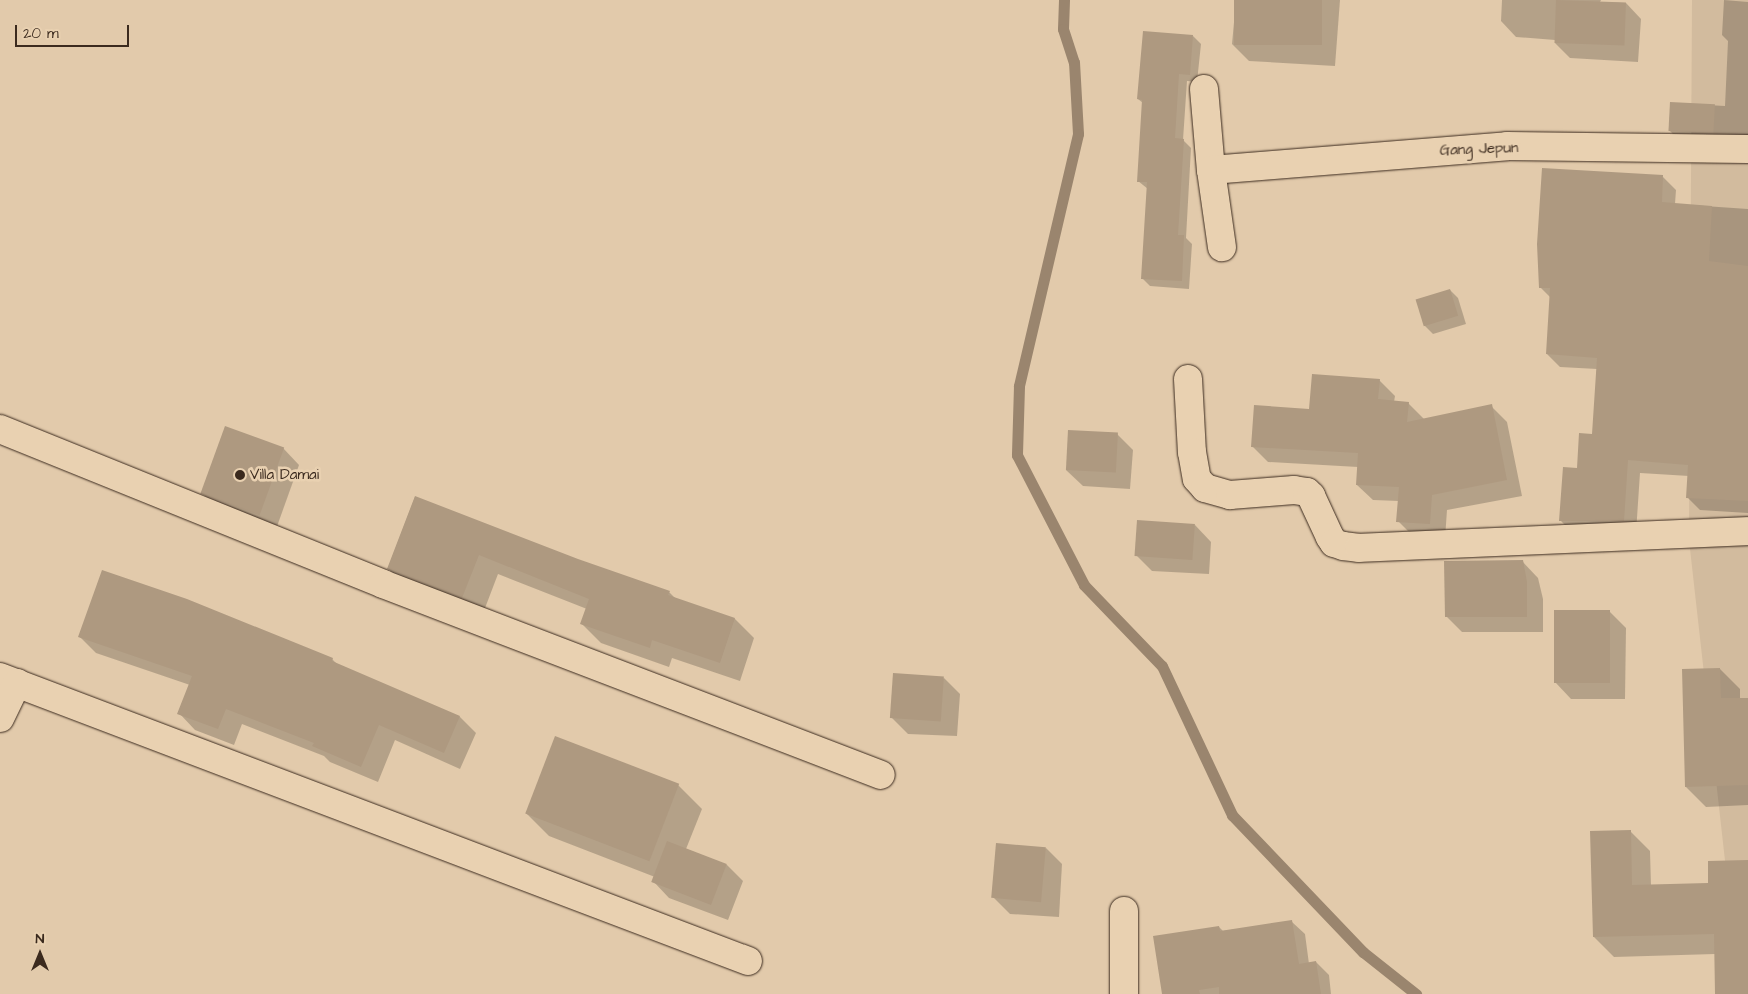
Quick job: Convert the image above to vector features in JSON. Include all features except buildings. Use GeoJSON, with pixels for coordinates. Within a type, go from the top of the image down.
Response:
{"type":"FeatureCollection","features":[{"type":"Feature","properties":{"kind":"street"},"geometry":{"type":"LineString","coordinates":[[1204,89],[1211,170],[1222,247]]}},
{"type":"Feature","properties":{"kind":"street","name":"Gang Jepun"},"geometry":{"type":"LineString","coordinates":[[1211,170],[1507,146],[1748,149]]}},
{"type":"Feature","properties":{"kind":"street"},"geometry":{"type":"LineString","coordinates":[[1188,379],[1192,452],[1197,479],[1205,488],[1230,494],[1294,490],[1307,492],[1311,496],[1334,543],[1343,546],[1359,548],[1748,531]]}},
{"type":"Feature","properties":{"kind":"street"},"geometry":{"type":"LineString","coordinates":[[0,429],[383,584],[881,775]]}},
{"type":"Feature","properties":{"kind":"street"},"geometry":{"type":"LineString","coordinates":[[0,718],[8,680],[748,961]]}},
{"type":"Feature","properties":{"kind":"street"},"geometry":{"type":"LineString","coordinates":[[1124,911],[1124,994]]}},
{"type":"Feature","properties":{"kind":"shaded area"},"geometry":{"type":"Polygon","coordinates":[[[1692,0],[1748,0],[1748,994],[1730,905],[1689,540],[1692,0]]]}},
{"type":"Feature","properties":{"kind":"waterway"},"geometry":{"type":"LineString","coordinates":[[1064,0],[1063,29],[1074,62],[1078,134],[1019,386],[1017,455],[1084,585],[1162,666],[1232,815],[1363,952],[1416,994]]}},
{"type":"Feature","properties":{"kind":"place","name":"Villa Damai"},"geometry":{"type":"Point","coordinates":[240,475]}}]}
